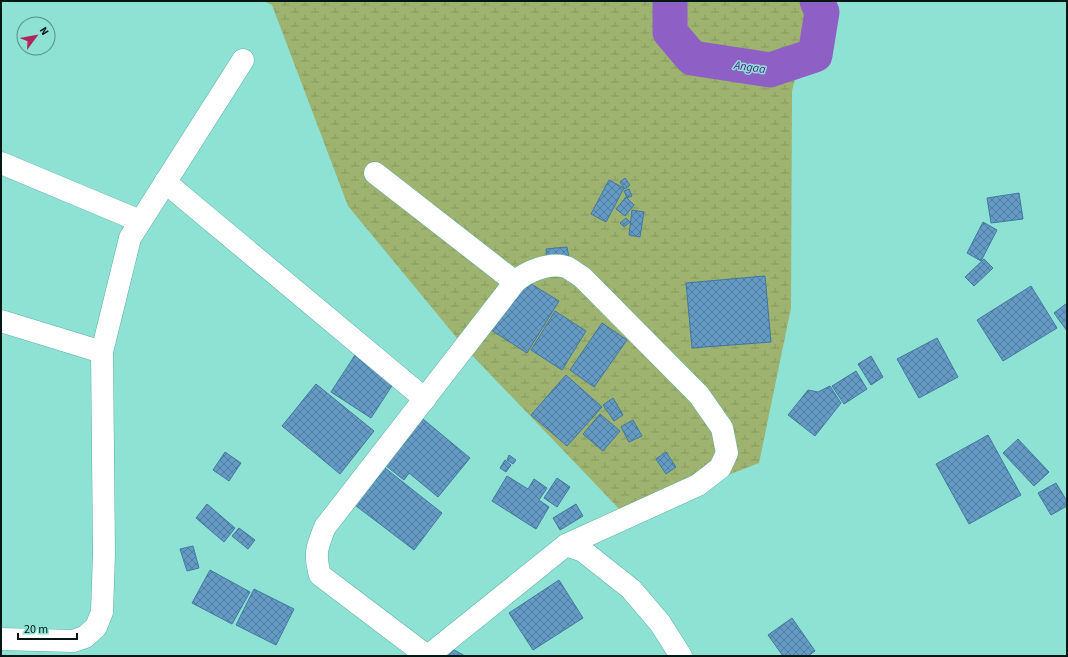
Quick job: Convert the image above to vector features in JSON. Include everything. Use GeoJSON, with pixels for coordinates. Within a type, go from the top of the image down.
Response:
{"type":"FeatureCollection","features":[{"type":"Feature","properties":{"kind":"street"},"geometry":{"type":"LineString","coordinates":[[1,639],[73,641],[85,637],[96,627],[102,612],[104,554],[102,352],[130,238],[243,60]]}},
{"type":"Feature","properties":{"kind":"street"},"geometry":{"type":"LineString","coordinates":[[1,163],[140,221]]}},
{"type":"Feature","properties":{"kind":"street"},"geometry":{"type":"LineString","coordinates":[[375,173],[515,282]]}},
{"type":"Feature","properties":{"kind":"street"},"geometry":{"type":"LineString","coordinates":[[165,182],[425,399]]}},
{"type":"Feature","properties":{"kind":"street"},"geometry":{"type":"LineString","coordinates":[[550,266],[565,267],[582,277],[698,395],[722,428],[727,453],[720,468],[698,485],[566,545],[427,656],[320,575],[315,558],[325,527],[425,399],[515,282],[528,272],[550,266]]}},
{"type":"Feature","properties":{"kind":"street"},"geometry":{"type":"LineString","coordinates":[[1,321],[102,352]]}},
{"type":"Feature","properties":{"kind":"street"},"geometry":{"type":"LineString","coordinates":[[566,545],[583,551],[632,589],[660,624],[681,656]]}},
{"type":"Feature","properties":{"kind":"green space"},"geometry":{"type":"Polygon","coordinates":[[[263,1],[814,1],[792,91],[791,308],[759,463],[625,515],[466,349],[348,206],[272,5],[263,1]]]}},
{"type":"Feature","properties":{"kind":"building"},"geometry":{"type":"Polygon","coordinates":[[[625,178],[630,185],[625,189],[620,182],[625,178]]]}},
{"type":"Feature","properties":{"kind":"building"},"geometry":{"type":"Polygon","coordinates":[[[609,180],[624,188],[606,222],[591,214],[609,180]]]}},
{"type":"Feature","properties":{"kind":"building"},"geometry":{"type":"Polygon","coordinates":[[[629,189],[632,196],[627,198],[624,191],[629,189]]]}},
{"type":"Feature","properties":{"kind":"building"},"geometry":{"type":"Polygon","coordinates":[[[1019,193],[1023,219],[991,223],[987,198],[1019,193]]]}},
{"type":"Feature","properties":{"kind":"building"},"geometry":{"type":"Polygon","coordinates":[[[626,197],[634,205],[625,216],[616,209],[626,197]]]}},
{"type":"Feature","properties":{"kind":"building"},"geometry":{"type":"Polygon","coordinates":[[[632,210],[644,212],[640,237],[629,235],[632,210]]]}},
{"type":"Feature","properties":{"kind":"building"},"geometry":{"type":"Polygon","coordinates":[[[626,218],[630,222],[624,227],[620,223],[626,218]]]}},
{"type":"Feature","properties":{"kind":"building"},"geometry":{"type":"Polygon","coordinates":[[[983,222],[997,230],[981,261],[967,253],[983,222]]]}},
{"type":"Feature","properties":{"kind":"building"},"geometry":{"type":"Polygon","coordinates":[[[567,247],[569,257],[547,260],[546,249],[567,247]]]}},
{"type":"Feature","properties":{"kind":"building"},"geometry":{"type":"Polygon","coordinates":[[[984,259],[993,268],[974,286],[965,277],[984,259]]]}},
{"type":"Feature","properties":{"kind":"building"},"geometry":{"type":"Polygon","coordinates":[[[765,276],[771,342],[692,348],[686,283],[765,276]]]}},
{"type":"Feature","properties":{"kind":"building"},"geometry":{"type":"Polygon","coordinates":[[[523,279],[559,301],[527,353],[491,330],[523,279]]]}},
{"type":"Feature","properties":{"kind":"building"},"geometry":{"type":"Polygon","coordinates":[[[1031,286],[1057,328],[1003,361],[977,320],[1031,286]]]}},
{"type":"Feature","properties":{"kind":"building"},"geometry":{"type":"Polygon","coordinates":[[[1067,303],[1067,331],[1054,313],[1067,303]]]}},
{"type":"Feature","properties":{"kind":"building"},"geometry":{"type":"Polygon","coordinates":[[[555,311],[586,331],[562,370],[531,350],[555,311]]]}},
{"type":"Feature","properties":{"kind":"building"},"geometry":{"type":"Polygon","coordinates":[[[602,323],[627,340],[594,387],[570,370],[602,323]]]}},
{"type":"Feature","properties":{"kind":"building"},"geometry":{"type":"Polygon","coordinates":[[[937,338],[958,377],[919,398],[897,359],[937,338]]]}},
{"type":"Feature","properties":{"kind":"building"},"geometry":{"type":"Polygon","coordinates":[[[357,352],[397,378],[371,418],[331,392],[357,352]]]}},
{"type":"Feature","properties":{"kind":"building"},"geometry":{"type":"Polygon","coordinates":[[[871,356],[883,377],[871,385],[858,364],[871,356]]]}},
{"type":"Feature","properties":{"kind":"building"},"geometry":{"type":"Polygon","coordinates":[[[856,371],[867,389],[844,404],[832,386],[856,371]]]}},
{"type":"Feature","properties":{"kind":"building"},"geometry":{"type":"Polygon","coordinates":[[[566,375],[602,407],[567,446],[531,415],[566,375]]]}},
{"type":"Feature","properties":{"kind":"building"},"geometry":{"type":"Polygon","coordinates":[[[316,384],[374,431],[340,474],[282,426],[316,384]]]}},
{"type":"Feature","properties":{"kind":"building"},"geometry":{"type":"Polygon","coordinates":[[[830,386],[841,403],[815,436],[788,415],[808,390],[818,392],[830,386]]]}},
{"type":"Feature","properties":{"kind":"building"},"geometry":{"type":"Polygon","coordinates":[[[613,398],[623,415],[614,421],[603,405],[613,398]]]}},
{"type":"Feature","properties":{"kind":"building"},"geometry":{"type":"Polygon","coordinates":[[[600,414],[620,431],[603,451],[583,434],[600,414]]]}},
{"type":"Feature","properties":{"kind":"building"},"geometry":{"type":"Polygon","coordinates":[[[423,419],[470,458],[438,497],[409,473],[404,480],[385,465],[423,419]]]}},
{"type":"Feature","properties":{"kind":"building"},"geometry":{"type":"Polygon","coordinates":[[[633,420],[642,436],[629,442],[621,427],[633,420]]]}},
{"type":"Feature","properties":{"kind":"building"},"geometry":{"type":"Polygon","coordinates":[[[988,435],[1021,495],[969,524],[936,464],[988,435]]]}},
{"type":"Feature","properties":{"kind":"building"},"geometry":{"type":"Polygon","coordinates":[[[1018,439],[1049,472],[1034,486],[1003,453],[1018,439]]]}},
{"type":"Feature","properties":{"kind":"building"},"geometry":{"type":"Polygon","coordinates":[[[225,452],[241,463],[229,481],[213,470],[225,452]]]}},
{"type":"Feature","properties":{"kind":"building"},"geometry":{"type":"Polygon","coordinates":[[[666,452],[676,467],[666,474],[656,459],[666,452]]]}},
{"type":"Feature","properties":{"kind":"building"},"geometry":{"type":"Polygon","coordinates":[[[509,455],[516,460],[513,464],[507,460],[509,455]]]}},
{"type":"Feature","properties":{"kind":"building"},"geometry":{"type":"Polygon","coordinates":[[[505,460],[511,465],[506,472],[500,468],[505,460]]]}},
{"type":"Feature","properties":{"kind":"building"},"geometry":{"type":"Polygon","coordinates":[[[380,464],[442,513],[414,550],[351,502],[380,464]]]}},
{"type":"Feature","properties":{"kind":"building"},"geometry":{"type":"Polygon","coordinates":[[[507,476],[528,489],[534,479],[547,488],[539,500],[549,507],[536,529],[492,501],[507,476]]]}},
{"type":"Feature","properties":{"kind":"building"},"geometry":{"type":"Polygon","coordinates":[[[557,478],[570,487],[557,507],[544,498],[557,478]]]}},
{"type":"Feature","properties":{"kind":"building"},"geometry":{"type":"Polygon","coordinates":[[[1056,483],[1067,501],[1067,506],[1051,515],[1038,493],[1056,483]]]}},
{"type":"Feature","properties":{"kind":"building"},"geometry":{"type":"Polygon","coordinates":[[[207,504],[235,528],[224,542],[196,518],[207,504]]]}},
{"type":"Feature","properties":{"kind":"building"},"geometry":{"type":"Polygon","coordinates":[[[576,504],[583,516],[560,530],[553,518],[576,504]]]}},
{"type":"Feature","properties":{"kind":"building"},"geometry":{"type":"Polygon","coordinates":[[[239,528],[255,540],[248,549],[232,536],[239,528]]]}},
{"type":"Feature","properties":{"kind":"building"},"geometry":{"type":"Polygon","coordinates":[[[193,546],[199,568],[187,571],[180,549],[193,546]]]}},
{"type":"Feature","properties":{"kind":"building"},"geometry":{"type":"Polygon","coordinates":[[[210,570],[250,592],[232,624],[192,603],[210,570]]]}},
{"type":"Feature","properties":{"kind":"building"},"geometry":{"type":"Polygon","coordinates":[[[559,580],[583,618],[533,650],[509,613],[559,580]]]}},
{"type":"Feature","properties":{"kind":"building"},"geometry":{"type":"Polygon","coordinates":[[[254,589],[294,609],[276,645],[236,625],[254,589]]]}},
{"type":"Feature","properties":{"kind":"building"},"geometry":{"type":"Polygon","coordinates":[[[792,618],[815,651],[808,656],[783,656],[768,635],[792,618]]]}},
{"type":"Feature","properties":{"kind":"building"},"geometry":{"type":"Polygon","coordinates":[[[449,647],[465,656],[444,656],[449,647]]]}},
{"type":"Feature","properties":{"kind":"waterway","name":"Angaa"},"geometry":{"type":"LineString","coordinates":[[670,1],[670,32],[692,58],[770,70],[815,55],[822,12],[817,1]]}}]}
